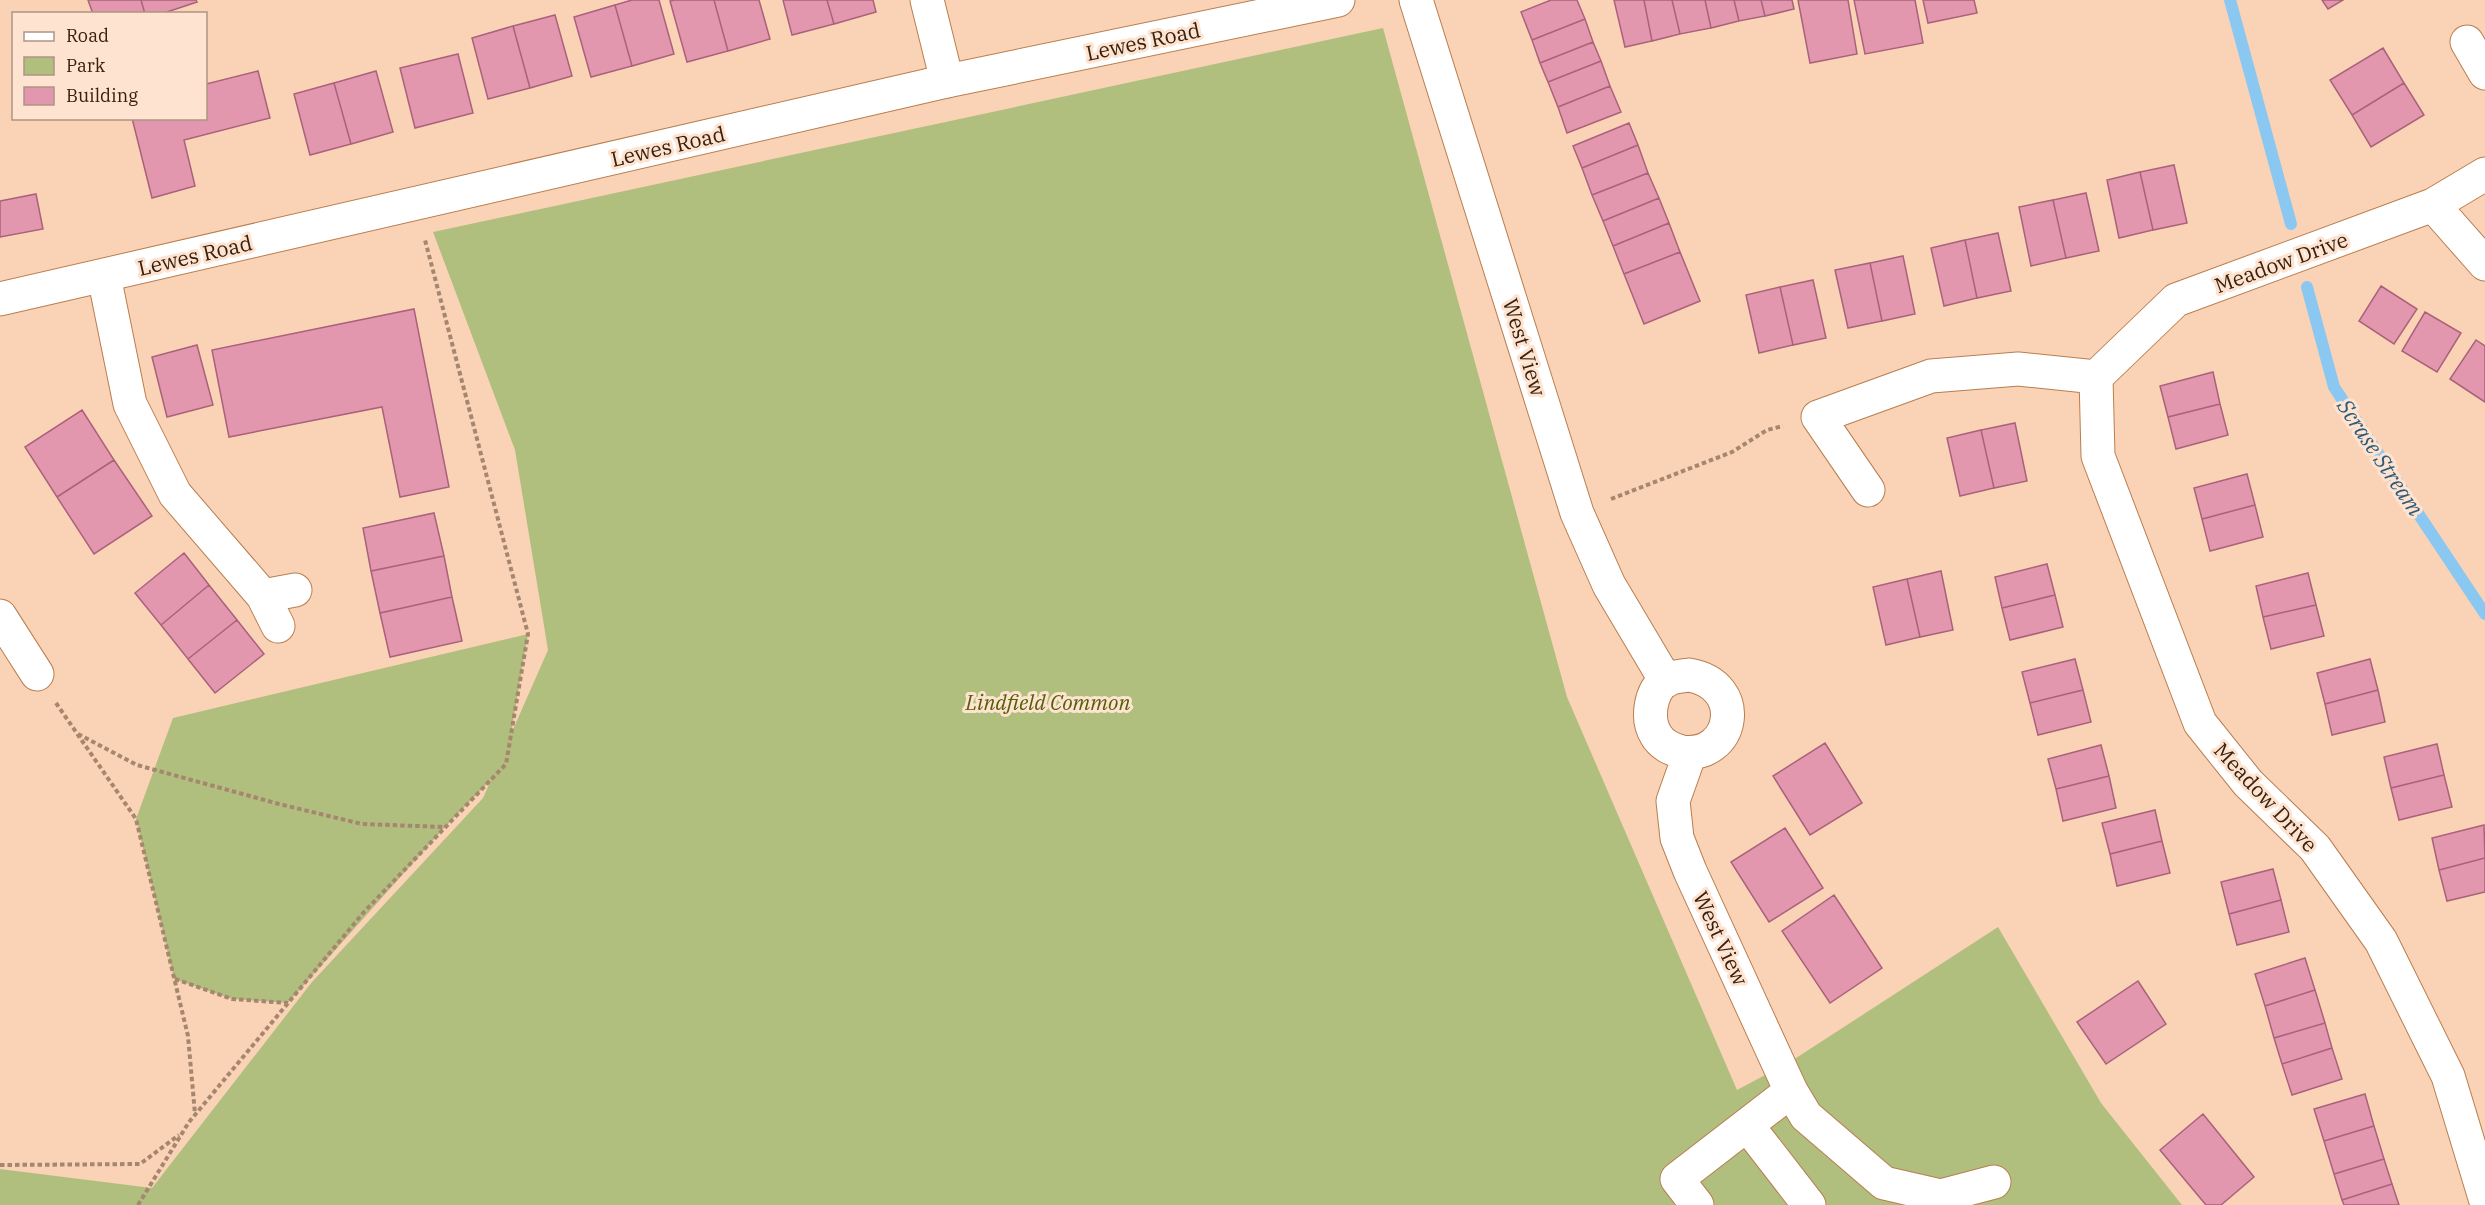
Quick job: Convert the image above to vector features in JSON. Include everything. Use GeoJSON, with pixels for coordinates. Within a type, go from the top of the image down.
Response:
{"type":"FeatureCollection","features":[{"type":"Feature","properties":{"kind":"street"},"geometry":{"type":"LineString","coordinates":[[927,0],[948,81]]}},
{"type":"Feature","properties":{"kind":"street","name":"Lewes Road"},"geometry":{"type":"LineString","coordinates":[[0,299],[948,81],[1338,0]]}},
{"type":"Feature","properties":{"kind":"street","name":"West View"},"geometry":{"type":"LineString","coordinates":[[1416,0],[1577,513],[1609,585],[1666,681]]}},
{"type":"Feature","properties":{"kind":"street"},"geometry":{"type":"LineString","coordinates":[[2467,42],[2485,73]]}},
{"type":"Feature","properties":{"kind":"street","name":"Meadow Drive"},"geometry":{"type":"LineString","coordinates":[[2485,174],[2433,205],[2176,300],[2096,377],[2098,456],[2200,723],[2248,783],[2315,848],[2381,941],[2448,1076],[2485,1198]]}},
{"type":"Feature","properties":{"kind":"street"},"geometry":{"type":"LineString","coordinates":[[2433,205],[2485,264]]}},
{"type":"Feature","properties":{"kind":"street"},"geometry":{"type":"LineString","coordinates":[[104,276],[130,404],[175,494],[279,593],[278,626]]}},
{"type":"Feature","properties":{"kind":"street"},"geometry":{"type":"LineString","coordinates":[[1868,490],[1818,417],[1931,376],[2018,369],[2096,377]]}},
{"type":"Feature","properties":{"kind":"street"},"geometry":{"type":"LineString","coordinates":[[0,616],[37,674]]}},
{"type":"Feature","properties":{"kind":"street"},"geometry":{"type":"LineString","coordinates":[[1689,675],[1702,677],[1714,684],[1722,694],[1727,709],[1727,722],[1722,735],[1713,745],[1690,753],[1677,751],[1665,745],[1656,735],[1650,721],[1650,708],[1655,695],[1666,681],[1689,675]]}},
{"type":"Feature","properties":{"kind":"street","name":"West View"},"geometry":{"type":"LineString","coordinates":[[1690,753],[1673,801],[1677,838],[1690,871],[1798,1103]]}},
{"type":"Feature","properties":{"kind":"street"},"geometry":{"type":"LineString","coordinates":[[1697,1205],[1677,1179],[1747,1125],[1798,1103],[1884,1183],[1941,1196],[1994,1182]]}},
{"type":"Feature","properties":{"kind":"street"},"geometry":{"type":"LineString","coordinates":[[1747,1125],[1809,1205]]}},
{"type":"Feature","properties":{"kind":"path"},"geometry":{"type":"LineString","coordinates":[[138,1205],[195,1114],[364,912],[506,764],[528,634],[415,204]]}},
{"type":"Feature","properties":{"kind":"path"},"geometry":{"type":"LineString","coordinates":[[1577,513],[1732,452],[1767,430],[1818,417]]}},
{"type":"Feature","properties":{"kind":"path"},"geometry":{"type":"LineString","coordinates":[[37,674],[136,819],[188,1036],[195,1114]]}},
{"type":"Feature","properties":{"kind":"path"},"geometry":{"type":"LineString","coordinates":[[77,734],[136,765],[279,804],[362,824],[445,827]]}},
{"type":"Feature","properties":{"kind":"path"},"geometry":{"type":"LineString","coordinates":[[174,979],[232,999],[288,1003]]}},
{"type":"Feature","properties":{"kind":"path"},"geometry":{"type":"LineString","coordinates":[[0,1165],[140,1164],[182,1132]]}},
{"type":"Feature","properties":{"kind":"green space","name":"Lindfield Common"},"geometry":{"type":"Polygon","coordinates":[[[1383,28],[1567,697],[1737,1090],[1793,1060],[1998,927],[2101,1103],[2182,1205],[0,1205],[0,1169],[152,1188],[312,982],[483,798],[491,780],[445,827],[288,1003],[232,999],[174,979],[136,819],[173,718],[528,634],[511,734],[548,650],[515,450],[433,232],[1383,28]]]}},
{"type":"Feature","properties":{"kind":"building"},"geometry":{"type":"Polygon","coordinates":[[[88,0],[141,0],[144,12],[92,12],[88,0]]]}},
{"type":"Feature","properties":{"kind":"building"},"geometry":{"type":"Polygon","coordinates":[[[141,0],[196,0],[197,2],[167,12],[144,12],[141,0]]]}},
{"type":"Feature","properties":{"kind":"building"},"geometry":{"type":"Polygon","coordinates":[[[632,0],[659,0],[674,54],[632,66],[615,5],[632,0]]]}},
{"type":"Feature","properties":{"kind":"building"},"geometry":{"type":"Polygon","coordinates":[[[714,0],[728,51],[687,62],[670,1],[714,0]]]}},
{"type":"Feature","properties":{"kind":"building"},"geometry":{"type":"Polygon","coordinates":[[[714,0],[759,0],[770,39],[728,51],[714,0]]]}},
{"type":"Feature","properties":{"kind":"building"},"geometry":{"type":"Polygon","coordinates":[[[783,0],[827,0],[834,24],[792,35],[783,0]]]}},
{"type":"Feature","properties":{"kind":"building"},"geometry":{"type":"Polygon","coordinates":[[[827,0],[873,0],[876,12],[834,24],[827,0]]]}},
{"type":"Feature","properties":{"kind":"building"},"geometry":{"type":"Polygon","coordinates":[[[1551,0],[1577,0],[1585,19],[1532,40],[1521,12],[1551,0]]]}},
{"type":"Feature","properties":{"kind":"building"},"geometry":{"type":"Polygon","coordinates":[[[1614,0],[1644,0],[1652,41],[1625,47],[1614,0]]]}},
{"type":"Feature","properties":{"kind":"building"},"geometry":{"type":"Polygon","coordinates":[[[1644,0],[1672,0],[1680,34],[1652,41],[1644,0]]]}},
{"type":"Feature","properties":{"kind":"building"},"geometry":{"type":"Polygon","coordinates":[[[1672,0],[1705,0],[1711,28],[1680,34],[1672,0]]]}},
{"type":"Feature","properties":{"kind":"building"},"geometry":{"type":"Polygon","coordinates":[[[1705,0],[1734,0],[1739,21],[1711,28],[1705,0]]]}},
{"type":"Feature","properties":{"kind":"building"},"geometry":{"type":"Polygon","coordinates":[[[1734,0],[1761,0],[1765,16],[1739,21],[1734,0]]]}},
{"type":"Feature","properties":{"kind":"building"},"geometry":{"type":"Polygon","coordinates":[[[1761,0],[1792,0],[1794,9],[1765,16],[1761,0]]]}},
{"type":"Feature","properties":{"kind":"building"},"geometry":{"type":"Polygon","coordinates":[[[1798,0],[1848,0],[1857,54],[1810,63],[1798,0]]]}},
{"type":"Feature","properties":{"kind":"building"},"geometry":{"type":"Polygon","coordinates":[[[1854,0],[1915,0],[1923,43],[1865,54],[1854,0]]]}},
{"type":"Feature","properties":{"kind":"building"},"geometry":{"type":"Polygon","coordinates":[[[1923,0],[1974,0],[1977,13],[1928,23],[1923,0]]]}},
{"type":"Feature","properties":{"kind":"building"},"geometry":{"type":"Polygon","coordinates":[[[2322,0],[2343,0],[2328,9],[2322,0]]]}},
{"type":"Feature","properties":{"kind":"building"},"geometry":{"type":"Polygon","coordinates":[[[615,5],[632,66],[591,77],[574,17],[615,5]]]}},
{"type":"Feature","properties":{"kind":"building"},"geometry":{"type":"Polygon","coordinates":[[[555,15],[572,76],[530,88],[513,26],[555,15]]]}},
{"type":"Feature","properties":{"kind":"building"},"geometry":{"type":"Polygon","coordinates":[[[1585,19],[1593,42],[1540,63],[1532,40],[1585,19]]]}},
{"type":"Feature","properties":{"kind":"building"},"geometry":{"type":"Polygon","coordinates":[[[513,26],[530,88],[488,99],[472,38],[513,26]]]}},
{"type":"Feature","properties":{"kind":"building"},"geometry":{"type":"Polygon","coordinates":[[[1593,42],[1601,61],[1548,82],[1540,63],[1593,42]]]}},
{"type":"Feature","properties":{"kind":"building"},"geometry":{"type":"Polygon","coordinates":[[[2383,48],[2404,83],[2352,115],[2330,80],[2383,48]]]}},
{"type":"Feature","properties":{"kind":"building"},"geometry":{"type":"Polygon","coordinates":[[[458,54],[473,113],[415,128],[400,68],[458,54]]]}},
{"type":"Feature","properties":{"kind":"building"},"geometry":{"type":"Polygon","coordinates":[[[1601,61],[1610,86],[1558,107],[1548,82],[1601,61]]]}},
{"type":"Feature","properties":{"kind":"building"},"geometry":{"type":"Polygon","coordinates":[[[258,71],[270,118],[184,140],[195,186],[152,198],[132,120],[207,120],[207,84],[258,71]]]}},
{"type":"Feature","properties":{"kind":"building"},"geometry":{"type":"Polygon","coordinates":[[[376,71],[393,132],[351,144],[334,83],[376,71]]]}},
{"type":"Feature","properties":{"kind":"building"},"geometry":{"type":"Polygon","coordinates":[[[334,83],[351,144],[310,155],[294,94],[334,83]]]}},
{"type":"Feature","properties":{"kind":"building"},"geometry":{"type":"Polygon","coordinates":[[[2404,83],[2424,115],[2371,147],[2352,115],[2404,83]]]}},
{"type":"Feature","properties":{"kind":"building"},"geometry":{"type":"Polygon","coordinates":[[[1610,86],[1621,112],[1567,133],[1558,107],[1610,86]]]}},
{"type":"Feature","properties":{"kind":"building"},"geometry":{"type":"Polygon","coordinates":[[[1629,123],[1638,145],[1582,168],[1573,146],[1629,123]]]}},
{"type":"Feature","properties":{"kind":"building"},"geometry":{"type":"Polygon","coordinates":[[[1638,145],[1648,173],[1592,195],[1582,168],[1638,145]]]}},
{"type":"Feature","properties":{"kind":"building"},"geometry":{"type":"Polygon","coordinates":[[[2174,165],[2187,223],[2153,230],[2140,172],[2174,165]]]}},
{"type":"Feature","properties":{"kind":"building"},"geometry":{"type":"Polygon","coordinates":[[[2140,172],[2153,230],[2119,238],[2107,180],[2140,172]]]}},
{"type":"Feature","properties":{"kind":"building"},"geometry":{"type":"Polygon","coordinates":[[[1648,173],[1659,198],[1603,221],[1592,195],[1648,173]]]}},
{"type":"Feature","properties":{"kind":"building"},"geometry":{"type":"Polygon","coordinates":[[[2086,193],[2099,251],[2066,258],[2053,200],[2086,193]]]}},
{"type":"Feature","properties":{"kind":"building"},"geometry":{"type":"Polygon","coordinates":[[[36,194],[43,229],[0,237],[0,201],[36,194]]]}},
{"type":"Feature","properties":{"kind":"building"},"geometry":{"type":"Polygon","coordinates":[[[1659,198],[1669,223],[1613,246],[1603,221],[1659,198]]]}},
{"type":"Feature","properties":{"kind":"building"},"geometry":{"type":"Polygon","coordinates":[[[2053,200],[2066,258],[2031,266],[2019,207],[2053,200]]]}},
{"type":"Feature","properties":{"kind":"building"},"geometry":{"type":"Polygon","coordinates":[[[1669,223],[1680,252],[1624,274],[1613,246],[1669,223]]]}},
{"type":"Feature","properties":{"kind":"building"},"geometry":{"type":"Polygon","coordinates":[[[1998,233],[2011,291],[1977,298],[1965,240],[1998,233]]]}},
{"type":"Feature","properties":{"kind":"building"},"geometry":{"type":"Polygon","coordinates":[[[1965,240],[1977,298],[1944,306],[1931,248],[1965,240]]]}},
{"type":"Feature","properties":{"kind":"building"},"geometry":{"type":"Polygon","coordinates":[[[1680,252],[1700,301],[1644,324],[1624,274],[1680,252]]]}},
{"type":"Feature","properties":{"kind":"building"},"geometry":{"type":"Polygon","coordinates":[[[1903,256],[1915,314],[1882,321],[1870,263],[1903,256]]]}},
{"type":"Feature","properties":{"kind":"building"},"geometry":{"type":"Polygon","coordinates":[[[1870,263],[1882,321],[1848,328],[1835,270],[1870,263]]]}},
{"type":"Feature","properties":{"kind":"building"},"geometry":{"type":"Polygon","coordinates":[[[1813,280],[1826,338],[1793,345],[1780,287],[1813,280]]]}},
{"type":"Feature","properties":{"kind":"building"},"geometry":{"type":"Polygon","coordinates":[[[2381,286],[2417,309],[2394,344],[2359,321],[2381,286]]]}},
{"type":"Feature","properties":{"kind":"building"},"geometry":{"type":"Polygon","coordinates":[[[1780,287],[1793,345],[1759,353],[1746,295],[1780,287]]]}},
{"type":"Feature","properties":{"kind":"building"},"geometry":{"type":"Polygon","coordinates":[[[414,309],[449,487],[400,497],[382,407],[229,437],[212,350],[414,309]]]}},
{"type":"Feature","properties":{"kind":"building"},"geometry":{"type":"Polygon","coordinates":[[[2425,312],[2461,333],[2437,372],[2402,351],[2425,312]]]}},
{"type":"Feature","properties":{"kind":"building"},"geometry":{"type":"Polygon","coordinates":[[[2476,340],[2485,346],[2485,402],[2450,379],[2476,340]]]}},
{"type":"Feature","properties":{"kind":"building"},"geometry":{"type":"Polygon","coordinates":[[[197,345],[213,405],[167,417],[152,357],[197,345]]]}},
{"type":"Feature","properties":{"kind":"building"},"geometry":{"type":"Polygon","coordinates":[[[2213,372],[2220,404],[2168,417],[2160,386],[2213,372]]]}},
{"type":"Feature","properties":{"kind":"building"},"geometry":{"type":"Polygon","coordinates":[[[2220,404],[2228,435],[2176,449],[2168,417],[2220,404]]]}},
{"type":"Feature","properties":{"kind":"building"},"geometry":{"type":"Polygon","coordinates":[[[82,410],[114,460],[57,497],[25,447],[82,410]]]}},
{"type":"Feature","properties":{"kind":"building"},"geometry":{"type":"Polygon","coordinates":[[[2015,423],[2027,481],[1994,488],[1981,430],[2015,423]]]}},
{"type":"Feature","properties":{"kind":"building"},"geometry":{"type":"Polygon","coordinates":[[[1981,430],[1994,488],[1960,496],[1947,438],[1981,430]]]}},
{"type":"Feature","properties":{"kind":"building"},"geometry":{"type":"Polygon","coordinates":[[[114,460],[152,516],[94,554],[57,497],[114,460]]]}},
{"type":"Feature","properties":{"kind":"building"},"geometry":{"type":"Polygon","coordinates":[[[2247,474],[2255,505],[2202,519],[2194,488],[2247,474]]]}},
{"type":"Feature","properties":{"kind":"building"},"geometry":{"type":"Polygon","coordinates":[[[2255,505],[2263,537],[2210,551],[2202,519],[2255,505]]]}},
{"type":"Feature","properties":{"kind":"building"},"geometry":{"type":"Polygon","coordinates":[[[434,513],[444,556],[371,571],[363,528],[434,513]]]}},
{"type":"Feature","properties":{"kind":"building"},"geometry":{"type":"Polygon","coordinates":[[[184,553],[209,585],[161,625],[135,593],[184,553]]]}},
{"type":"Feature","properties":{"kind":"building"},"geometry":{"type":"Polygon","coordinates":[[[444,556],[452,597],[380,613],[371,571],[444,556]]]}},
{"type":"Feature","properties":{"kind":"building"},"geometry":{"type":"Polygon","coordinates":[[[2047,564],[2055,595],[2002,608],[1995,577],[2047,564]]]}},
{"type":"Feature","properties":{"kind":"building"},"geometry":{"type":"Polygon","coordinates":[[[1941,571],[1953,630],[1920,637],[1907,579],[1941,571]]]}},
{"type":"Feature","properties":{"kind":"building"},"geometry":{"type":"Polygon","coordinates":[[[2308,573],[2316,605],[2263,617],[2256,586],[2308,573]]]}},
{"type":"Feature","properties":{"kind":"building"},"geometry":{"type":"Polygon","coordinates":[[[1907,579],[1920,637],[1886,645],[1873,587],[1907,579]]]}},
{"type":"Feature","properties":{"kind":"building"},"geometry":{"type":"Polygon","coordinates":[[[209,585],[237,620],[188,659],[161,625],[209,585]]]}},
{"type":"Feature","properties":{"kind":"building"},"geometry":{"type":"Polygon","coordinates":[[[2055,595],[2063,627],[2010,640],[2002,608],[2055,595]]]}},
{"type":"Feature","properties":{"kind":"building"},"geometry":{"type":"Polygon","coordinates":[[[452,597],[462,641],[390,657],[380,613],[452,597]]]}},
{"type":"Feature","properties":{"kind":"building"},"geometry":{"type":"Polygon","coordinates":[[[2316,605],[2324,636],[2271,649],[2263,617],[2316,605]]]}},
{"type":"Feature","properties":{"kind":"building"},"geometry":{"type":"Polygon","coordinates":[[[237,620],[264,654],[215,693],[188,659],[237,620]]]}},
{"type":"Feature","properties":{"kind":"building"},"geometry":{"type":"Polygon","coordinates":[[[2075,659],[2083,690],[2030,703],[2022,672],[2075,659]]]}},
{"type":"Feature","properties":{"kind":"building"},"geometry":{"type":"Polygon","coordinates":[[[2370,659],[2378,690],[2325,704],[2317,673],[2370,659]]]}},
{"type":"Feature","properties":{"kind":"building"},"geometry":{"type":"Polygon","coordinates":[[[2083,690],[2091,722],[2038,735],[2030,703],[2083,690]]]}},
{"type":"Feature","properties":{"kind":"building"},"geometry":{"type":"Polygon","coordinates":[[[2378,690],[2385,722],[2332,735],[2325,704],[2378,690]]]}},
{"type":"Feature","properties":{"kind":"building"},"geometry":{"type":"Polygon","coordinates":[[[1825,743],[1862,803],[1810,835],[1773,776],[1825,743]]]}},
{"type":"Feature","properties":{"kind":"building"},"geometry":{"type":"Polygon","coordinates":[[[2437,744],[2444,775],[2391,788],[2384,757],[2437,744]]]}},
{"type":"Feature","properties":{"kind":"building"},"geometry":{"type":"Polygon","coordinates":[[[2101,745],[2109,776],[2056,789],[2048,759],[2101,745]]]}},
{"type":"Feature","properties":{"kind":"building"},"geometry":{"type":"Polygon","coordinates":[[[2444,775],[2452,807],[2399,820],[2391,788],[2444,775]]]}},
{"type":"Feature","properties":{"kind":"building"},"geometry":{"type":"Polygon","coordinates":[[[2109,776],[2116,808],[2063,821],[2056,789],[2109,776]]]}},
{"type":"Feature","properties":{"kind":"building"},"geometry":{"type":"Polygon","coordinates":[[[2155,810],[2162,841],[2110,854],[2102,823],[2155,810]]]}},
{"type":"Feature","properties":{"kind":"building"},"geometry":{"type":"Polygon","coordinates":[[[2484,825],[2485,858],[2439,870],[2432,838],[2484,825]]]}},
{"type":"Feature","properties":{"kind":"building"},"geometry":{"type":"Polygon","coordinates":[[[1785,828],[1823,888],[1769,922],[1731,862],[1785,828]]]}},
{"type":"Feature","properties":{"kind":"building"},"geometry":{"type":"Polygon","coordinates":[[[2162,841],[2170,873],[2117,886],[2110,854],[2162,841]]]}},
{"type":"Feature","properties":{"kind":"building"},"geometry":{"type":"Polygon","coordinates":[[[2485,858],[2485,892],[2447,901],[2439,870],[2485,858]]]}},
{"type":"Feature","properties":{"kind":"building"},"geometry":{"type":"Polygon","coordinates":[[[2273,869],[2281,900],[2229,914],[2221,882],[2273,869]]]}},
{"type":"Feature","properties":{"kind":"building"},"geometry":{"type":"Polygon","coordinates":[[[1834,895],[1882,968],[1830,1003],[1782,931],[1834,895]]]}},
{"type":"Feature","properties":{"kind":"building"},"geometry":{"type":"Polygon","coordinates":[[[2281,900],[2289,932],[2237,945],[2229,914],[2281,900]]]}},
{"type":"Feature","properties":{"kind":"building"},"geometry":{"type":"Polygon","coordinates":[[[2305,958],[2315,990],[2265,1006],[2255,974],[2305,958]]]}},
{"type":"Feature","properties":{"kind":"building"},"geometry":{"type":"Polygon","coordinates":[[[2138,981],[2166,1024],[2106,1064],[2077,1022],[2138,981]]]}},
{"type":"Feature","properties":{"kind":"building"},"geometry":{"type":"Polygon","coordinates":[[[2315,990],[2325,1023],[2274,1038],[2265,1006],[2315,990]]]}},
{"type":"Feature","properties":{"kind":"building"},"geometry":{"type":"Polygon","coordinates":[[[2325,1023],[2332,1048],[2282,1064],[2274,1038],[2325,1023]]]}},
{"type":"Feature","properties":{"kind":"building"},"geometry":{"type":"Polygon","coordinates":[[[2332,1048],[2342,1079],[2292,1095],[2282,1064],[2332,1048]]]}},
{"type":"Feature","properties":{"kind":"building"},"geometry":{"type":"Polygon","coordinates":[[[2365,1094],[2374,1126],[2324,1141],[2314,1109],[2365,1094]]]}},
{"type":"Feature","properties":{"kind":"building"},"geometry":{"type":"Polygon","coordinates":[[[2203,1114],[2254,1177],[2221,1205],[2206,1205],[2160,1150],[2203,1114]]]}},
{"type":"Feature","properties":{"kind":"building"},"geometry":{"type":"Polygon","coordinates":[[[2374,1126],[2384,1159],[2334,1174],[2324,1141],[2374,1126]]]}},
{"type":"Feature","properties":{"kind":"building"},"geometry":{"type":"Polygon","coordinates":[[[2384,1159],[2392,1184],[2342,1200],[2334,1174],[2384,1159]]]}},
{"type":"Feature","properties":{"kind":"building"},"geometry":{"type":"Polygon","coordinates":[[[2392,1184],[2399,1205],[2344,1205],[2342,1200],[2392,1184]]]}},
{"type":"Feature","properties":{"kind":"waterway","name":"Scrase Stream"},"geometry":{"type":"LineString","coordinates":[[2230,0],[2291,224]]}},
{"type":"Feature","properties":{"kind":"waterway","name":"Scrase Stream"},"geometry":{"type":"LineString","coordinates":[[2307,287],[2334,387],[2485,614]]}}]}
